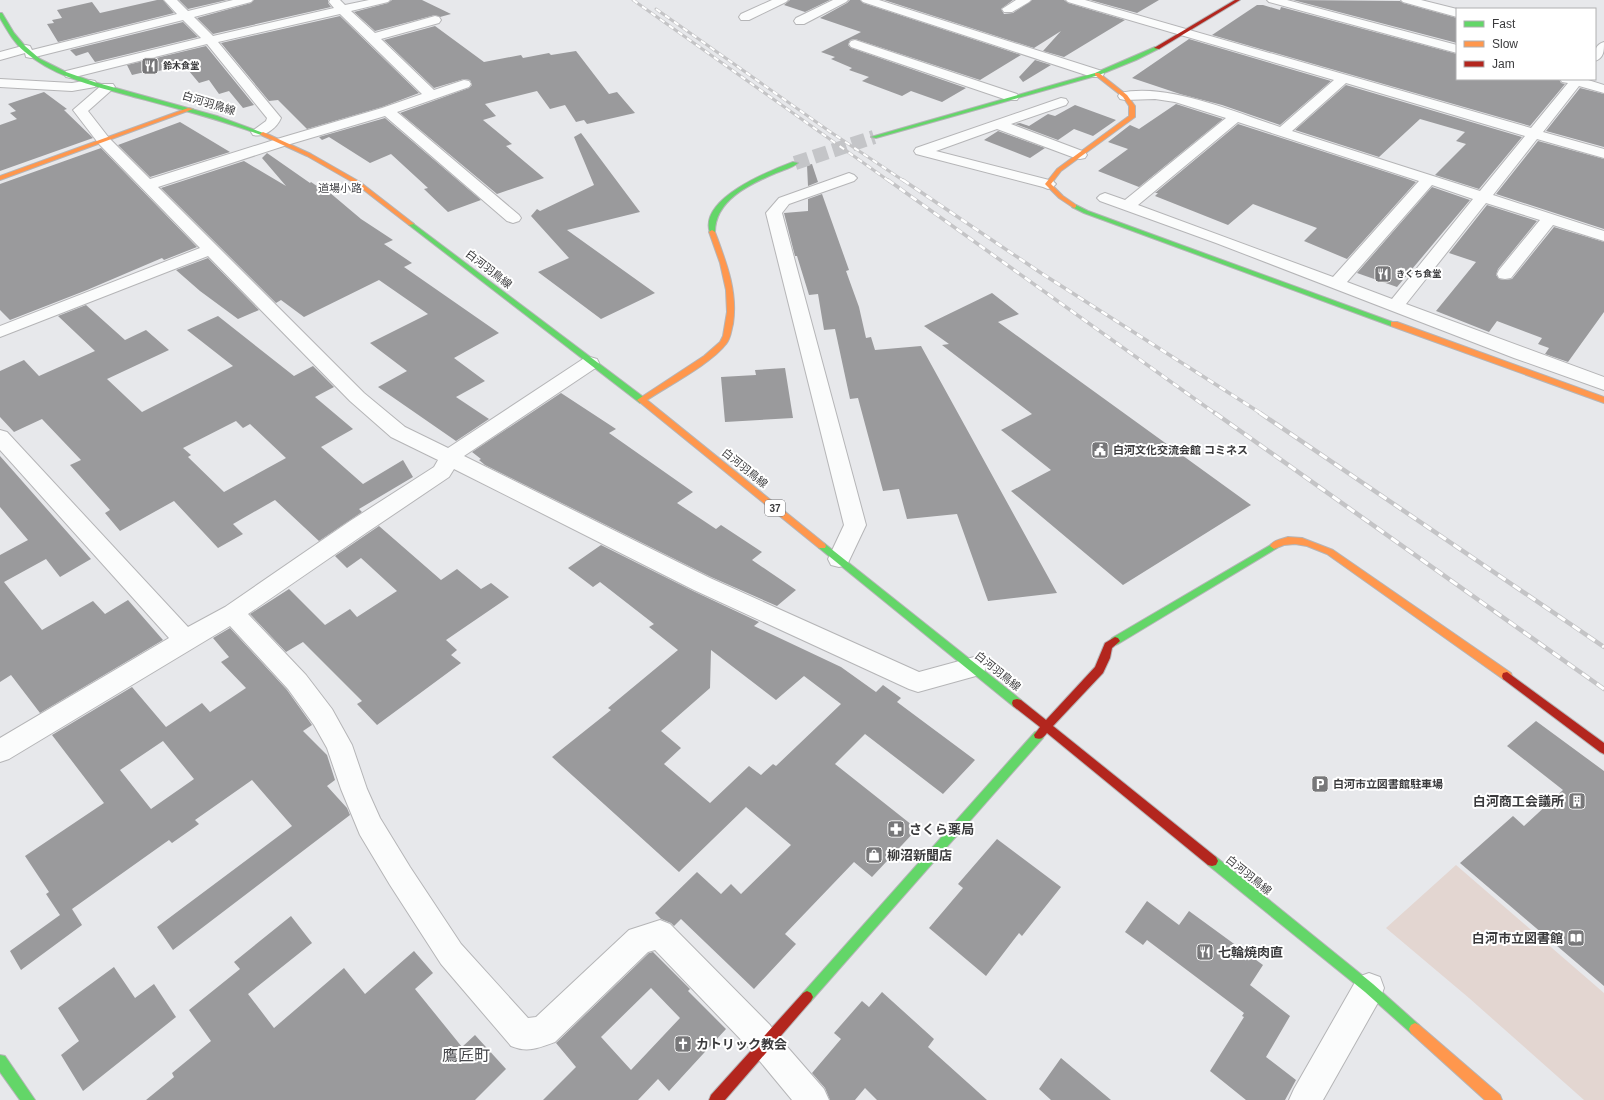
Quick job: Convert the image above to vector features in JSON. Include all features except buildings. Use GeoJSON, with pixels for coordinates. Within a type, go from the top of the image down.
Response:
{"type":"FeatureCollection","features":[{"type":"Feature","properties":{"kind":"street"},"geometry":{"type":"LineString","coordinates":[[170,0],[210,40],[274,118],[272,123],[258,132]]}},
{"type":"Feature","properties":{"kind":"street"},"geometry":{"type":"LineString","coordinates":[[332,0],[432,96]]}},
{"type":"Feature","properties":{"kind":"street"},"geometry":{"type":"LineString","coordinates":[[71,74],[384,0]]}},
{"type":"Feature","properties":{"kind":"street"},"geometry":{"type":"LineString","coordinates":[[745,17],[782,0]]}},
{"type":"Feature","properties":{"kind":"street"},"geometry":{"type":"LineString","coordinates":[[800,20],[842,0]]}},
{"type":"Feature","properties":{"kind":"street"},"geometry":{"type":"LineString","coordinates":[[867,0],[1097,74],[1125,96],[1132,106],[1132,117],[1059,170],[1048,184]]}},
{"type":"Feature","properties":{"kind":"street"},"geometry":{"type":"LineString","coordinates":[[1008,9],[1025,0]]}},
{"type":"Feature","properties":{"kind":"street"},"geometry":{"type":"LineString","coordinates":[[1072,0],[1604,154]]}},
{"type":"Feature","properties":{"kind":"street"},"geometry":{"type":"LineString","coordinates":[[874,137],[1125,65],[1186,33],[1238,0]]}},
{"type":"Feature","properties":{"kind":"street"},"geometry":{"type":"LineString","coordinates":[[1274,0],[1456,49]]}},
{"type":"Feature","properties":{"kind":"street"},"geometry":{"type":"LineString","coordinates":[[1407,0],[1456,13]]}},
{"type":"Feature","properties":{"kind":"street"},"geometry":{"type":"LineString","coordinates":[[0,56],[28,52],[185,16],[241,1]]}},
{"type":"Feature","properties":{"kind":"street","name":"白河羽鳥線"},"geometry":{"type":"LineString","coordinates":[[0,14],[16,39],[28,52],[44,63],[94,83],[190,109],[258,132],[282,142],[358,183],[590,363],[641,400],[974,667],[1369,988],[1495,1100]]}},
{"type":"Feature","properties":{"kind":"street"},"geometry":{"type":"LineString","coordinates":[[372,38],[435,20]]}},
{"type":"Feature","properties":{"kind":"street"},"geometry":{"type":"LineString","coordinates":[[855,44],[1012,97]]}},
{"type":"Feature","properties":{"kind":"street"},"geometry":{"type":"LineString","coordinates":[[1282,132],[1343,79]]}},
{"type":"Feature","properties":{"kind":"street"},"geometry":{"type":"LineString","coordinates":[[1395,306],[1534,134],[1574,80],[1604,89]]}},
{"type":"Feature","properties":{"kind":"street"},"geometry":{"type":"LineString","coordinates":[[0,83],[72,87],[94,83]]}},
{"type":"Feature","properties":{"kind":"street"},"geometry":{"type":"LineString","coordinates":[[147,185],[282,142],[387,111],[464,84]]}},
{"type":"Feature","properties":{"kind":"street"},"geometry":{"type":"LineString","coordinates":[[108,87],[80,110],[104,141],[357,397],[398,432],[449,459],[702,584],[918,682],[974,667]]}},
{"type":"Feature","properties":{"kind":"street"},"geometry":{"type":"LineString","coordinates":[[1125,96],[1167,96],[1604,236]]}},
{"type":"Feature","properties":{"kind":"street"},"geometry":{"type":"LineString","coordinates":[[1061,102],[921,151],[1048,184],[1056,195],[1069,204],[1086,212],[1604,400]]}},
{"type":"Feature","properties":{"kind":"street"},"geometry":{"type":"LineString","coordinates":[[0,178],[190,109]]}},
{"type":"Feature","properties":{"kind":"street"},"geometry":{"type":"LineString","coordinates":[[387,111],[514,218]]}},
{"type":"Feature","properties":{"kind":"street"},"geometry":{"type":"LineString","coordinates":[[1127,206],[1235,118]]}},
{"type":"Feature","properties":{"kind":"street"},"geometry":{"type":"LineString","coordinates":[[997,124],[1080,155]]}},
{"type":"Feature","properties":{"kind":"street"},"geometry":{"type":"LineString","coordinates":[[641,400],[695,366],[723,343],[730,322],[732,294],[723,262],[712,232],[718,211],[730,195],[761,177],[795,163]]}},
{"type":"Feature","properties":{"kind":"street"},"geometry":{"type":"LineString","coordinates":[[839,559],[855,526],[774,213],[784,201],[849,178]]}},
{"type":"Feature","properties":{"kind":"street"},"geometry":{"type":"LineString","coordinates":[[1336,284],[1428,180]]}},
{"type":"Feature","properties":{"kind":"street"},"geometry":{"type":"LineString","coordinates":[[1105,198],[1260,254],[1520,354],[1604,384]]}},
{"type":"Feature","properties":{"kind":"street"},"geometry":{"type":"LineString","coordinates":[[1505,274],[1550,218]]}},
{"type":"Feature","properties":{"kind":"street"},"geometry":{"type":"LineString","coordinates":[[0,332],[211,249]]}},
{"type":"Feature","properties":{"kind":"street"},"geometry":{"type":"LineString","coordinates":[[1246,271],[1260,254]]}},
{"type":"Feature","properties":{"kind":"street"},"geometry":{"type":"LineString","coordinates":[[0,751],[185,640],[233,613],[358,527],[442,472],[449,459],[457,451],[590,363]]}},
{"type":"Feature","properties":{"kind":"street"},"geometry":{"type":"LineString","coordinates":[[0,437],[185,640]]}},
{"type":"Feature","properties":{"kind":"street"},"geometry":{"type":"LineString","coordinates":[[716,1100],[1011,766],[1048,727],[1098,670],[1105,658],[1108,646],[1115,640],[1282,541],[1301,540],[1330,552],[1519,685],[1604,749]]}},
{"type":"Feature","properties":{"kind":"street"},"geometry":{"type":"LineString","coordinates":[[233,613],[297,682],[323,717],[339,745],[354,788],[370,826],[393,863],[451,954],[522,1035],[544,1030],[640,940],[660,934],[759,1036],[765,1045],[813,1100]]}},
{"type":"Feature","properties":{"kind":"street"},"geometry":{"type":"LineString","coordinates":[[1305,1100],[1369,988]]}},
{"type":"Feature","properties":{"kind":"street"},"geometry":{"type":"LineString","coordinates":[[0,1062],[28,1100]]}},
{"type":"Feature","properties":{"kind":"shaded area"},"geometry":{"type":"Polygon","coordinates":[[[1456,865],[1604,993],[1604,1100],[1584,1100],[1469,998],[1386,928],[1456,865]]]}},
{"type":"Feature","properties":{"kind":"tunnel"},"geometry":{"type":"LineString","coordinates":[[795,163],[874,137]]}},
{"type":"Feature","properties":{"kind":"railway"},"geometry":{"type":"LineString","coordinates":[[633,0],[889,181]]}},
{"type":"Feature","properties":{"kind":"railway"},"geometry":{"type":"LineString","coordinates":[[656,9],[829,131],[904,181]]}},
{"type":"Feature","properties":{"kind":"railway"},"geometry":{"type":"LineString","coordinates":[[888,180],[1216,414]]}},
{"type":"Feature","properties":{"kind":"railway"},"geometry":{"type":"LineString","coordinates":[[903,180],[1041,273],[1262,414]]}},
{"type":"Feature","properties":{"kind":"railway"},"geometry":{"type":"LineString","coordinates":[[1215,413],[1604,689]]}},
{"type":"Feature","properties":{"kind":"railway"},"geometry":{"type":"LineString","coordinates":[[1260,413],[1604,647]]}},
{"type":"Feature","properties":{"kind":"traffic: fast"},"geometry":{"type":"LineString","coordinates":[[0,14],[12,34],[27,51],[38,60],[64,73],[78,79],[215,117],[263,134]]}},
{"type":"Feature","properties":{"kind":"traffic: fast"},"geometry":{"type":"LineString","coordinates":[[874,137],[1097,74],[1157,48]]}},
{"type":"Feature","properties":{"kind":"traffic: fast"},"geometry":{"type":"LineString","coordinates":[[712,232],[713,220],[718,210],[726,200],[748,184],[795,163]]}},
{"type":"Feature","properties":{"kind":"traffic: fast"},"geometry":{"type":"LineString","coordinates":[[1074,206],[1086,212],[1394,324]]}},
{"type":"Feature","properties":{"kind":"traffic: fast"},"geometry":{"type":"LineString","coordinates":[[411,224],[643,401]]}},
{"type":"Feature","properties":{"kind":"traffic: fast"},"geometry":{"type":"LineString","coordinates":[[822,546],[1017,703]]}},
{"type":"Feature","properties":{"kind":"traffic: fast"},"geometry":{"type":"LineString","coordinates":[[1115,641],[1274,546]]}},
{"type":"Feature","properties":{"kind":"traffic: fast"},"geometry":{"type":"LineString","coordinates":[[807,997],[1039,735]]}},
{"type":"Feature","properties":{"kind":"traffic: fast"},"geometry":{"type":"LineString","coordinates":[[1212,861],[1369,988],[1415,1029]]}},
{"type":"Feature","properties":{"kind":"traffic: fast"},"geometry":{"type":"LineString","coordinates":[[0,1061],[28,1100]]}},
{"type":"Feature","properties":{"kind":"traffic: slow"},"geometry":{"type":"LineString","coordinates":[[1074,206],[1061,197],[1048,184],[1059,170],[1132,117],[1132,106],[1125,96],[1097,74]]}},
{"type":"Feature","properties":{"kind":"traffic: slow"},"geometry":{"type":"LineString","coordinates":[[0,178],[190,109]]}},
{"type":"Feature","properties":{"kind":"traffic: slow"},"geometry":{"type":"LineString","coordinates":[[263,134],[309,155],[358,183],[411,224]]}},
{"type":"Feature","properties":{"kind":"traffic: slow"},"geometry":{"type":"LineString","coordinates":[[641,400],[707,358],[723,343],[727,336],[731,312],[730,290],[723,263],[712,232]]}},
{"type":"Feature","properties":{"kind":"traffic: slow"},"geometry":{"type":"LineString","coordinates":[[1394,324],[1604,400]]}},
{"type":"Feature","properties":{"kind":"traffic: slow"},"geometry":{"type":"LineString","coordinates":[[643,401],[822,546]]}},
{"type":"Feature","properties":{"kind":"traffic: slow"},"geometry":{"type":"LineString","coordinates":[[1274,546],[1281,542],[1295,541],[1309,543],[1330,552],[1507,676]]}},
{"type":"Feature","properties":{"kind":"traffic: slow"},"geometry":{"type":"LineString","coordinates":[[1415,1029],[1495,1100]]}},
{"type":"Feature","properties":{"kind":"traffic: jam"},"geometry":{"type":"LineString","coordinates":[[1157,48],[1238,0]]}},
{"type":"Feature","properties":{"kind":"traffic: jam"},"geometry":{"type":"LineString","coordinates":[[1039,735],[1099,670],[1105,658],[1108,646],[1115,641]]}},
{"type":"Feature","properties":{"kind":"traffic: jam"},"geometry":{"type":"LineString","coordinates":[[1507,676],[1604,749]]}},
{"type":"Feature","properties":{"kind":"traffic: jam"},"geometry":{"type":"LineString","coordinates":[[1017,703],[1212,861]]}},
{"type":"Feature","properties":{"kind":"traffic: jam"},"geometry":{"type":"LineString","coordinates":[[716,1100],[807,997]]}},
{"type":"Feature","properties":{"kind":"place","name":"鈴木食堂"},"geometry":{"type":"Point","coordinates":[150,66]}},
{"type":"Feature","properties":{"kind":"place","name":"きくち食堂"},"geometry":{"type":"Point","coordinates":[1383,274]}},
{"type":"Feature","properties":{"kind":"place","name":"白河文化交流会館 コミネス"},"geometry":{"type":"Point","coordinates":[1100,450]}},
{"type":"Feature","properties":{"kind":"place","name":"白河市立図書館駐車場"},"geometry":{"type":"Point","coordinates":[1320,784]}},
{"type":"Feature","properties":{"kind":"place","name":"白河商工会議所"},"geometry":{"type":"Point","coordinates":[1577,801]}},
{"type":"Feature","properties":{"kind":"place","name":"さくら薬局"},"geometry":{"type":"Point","coordinates":[896,829]}},
{"type":"Feature","properties":{"kind":"place","name":"柳沼新聞店"},"geometry":{"type":"Point","coordinates":[874,855]}},
{"type":"Feature","properties":{"kind":"place","name":"白河市立図書館"},"geometry":{"type":"Point","coordinates":[1576,938]}},
{"type":"Feature","properties":{"kind":"place","name":"七輪焼肉直"},"geometry":{"type":"Point","coordinates":[1205,952]}},
{"type":"Feature","properties":{"kind":"place","name":"カトリック教会"},"geometry":{"type":"Point","coordinates":[683,1044]}},
{"type":"Feature","properties":{"kind":"district","name":"道場小路"},"geometry":{"type":"Point","coordinates":[340,188]}},
{"type":"Feature","properties":{"kind":"district","name":"鷹匠町"},"geometry":{"type":"Point","coordinates":[466,1055]}}]}
